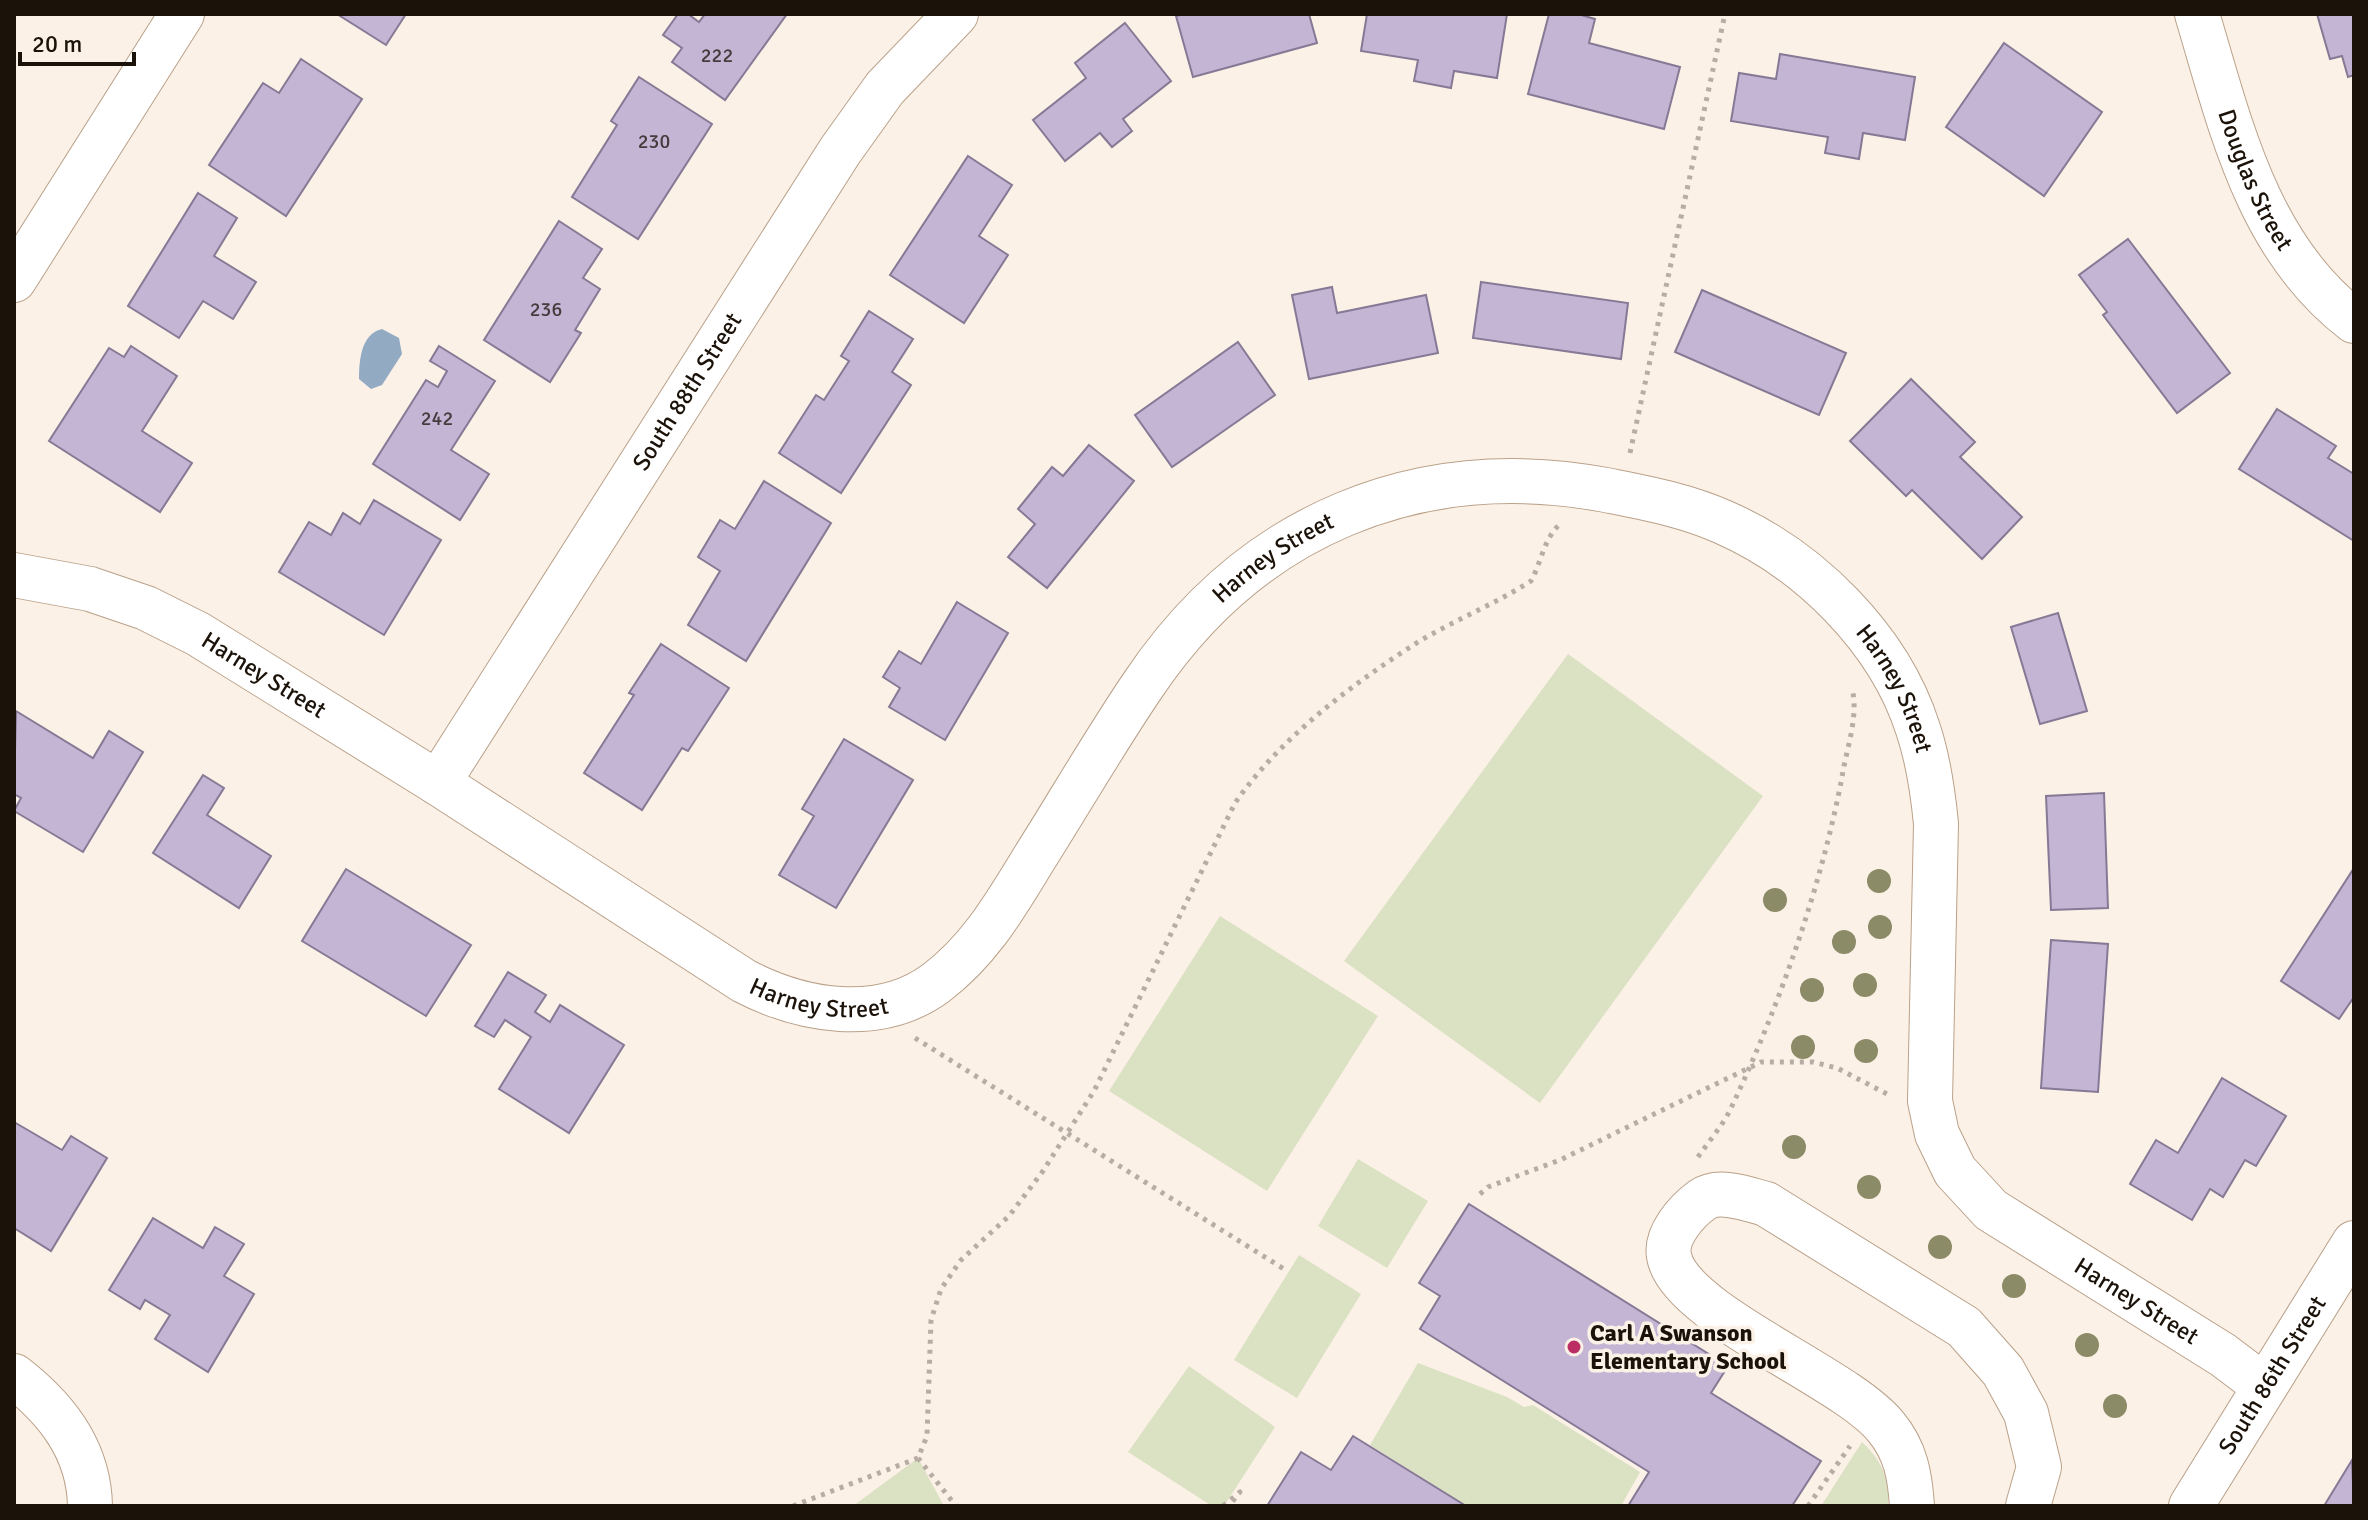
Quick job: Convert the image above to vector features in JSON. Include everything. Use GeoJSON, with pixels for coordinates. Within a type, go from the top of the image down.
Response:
{"type":"FeatureCollection","features":[{"type":"Feature","properties":{"kind":"street"},"geometry":{"type":"LineString","coordinates":[[14,280],[182,14]]}},
{"type":"Feature","properties":{"kind":"street","name":"South 88th Street"},"geometry":{"type":"LineString","coordinates":[[438,783],[840,151],[885,88],[956,14]]}},
{"type":"Feature","properties":{"kind":"street","name":"Douglas Street"},"geometry":{"type":"LineString","coordinates":[[2197,14],[2246,171],[2275,231],[2298,264],[2354,321]]}},
{"type":"Feature","properties":{"kind":"street","name":"Harney Street"},"geometry":{"type":"LineString","coordinates":[[14,575],[90,589],[146,608],[198,634],[774,997],[814,1008],[854,1010],[888,1004],[932,986],[969,957],[1169,648],[1228,586],[1287,543],[1335,518],[1378,501],[1431,487],[1477,480],[1571,484],[1654,499],[1700,512],[1740,529],[1801,569],[1858,625],[1896,681],[1918,727],[1932,786],[1936,824],[1930,1101],[1937,1134],[1955,1171],[1991,1210],[2223,1355],[2264,1386]]}},
{"type":"Feature","properties":{"kind":"street"},"geometry":{"type":"LineString","coordinates":[[1912,1506],[1910,1474],[1901,1450],[1885,1426],[1860,1404],[1700,1299],[1676,1275],[1668,1254],[1672,1235],[1691,1208],[1707,1197],[1737,1195],[1766,1204],[1964,1327],[2003,1371],[2026,1413],[2039,1467],[2028,1506]]}},
{"type":"Feature","properties":{"kind":"street","name":"South 86th Street"},"geometry":{"type":"LineString","coordinates":[[2191,1506],[2354,1243]]}},
{"type":"Feature","properties":{"kind":"street"},"geometry":{"type":"LineString","coordinates":[[14,1376],[59,1418],[78,1448],[90,1494]]}},
{"type":"Feature","properties":{"kind":"path"},"geometry":{"type":"LineString","coordinates":[[1628,465],[1725,14]]}},
{"type":"Feature","properties":{"kind":"path"},"geometry":{"type":"LineString","coordinates":[[793,1506],[918,1458],[927,1436],[931,1320],[941,1289],[961,1260],[1009,1216],[1094,1091],[1235,803],[1255,775],[1269,758],[1354,686],[1419,642],[1531,581],[1542,563],[1550,534],[1569,519]]}},
{"type":"Feature","properties":{"kind":"path"},"geometry":{"type":"LineString","coordinates":[[1691,1167],[1731,1109],[1818,877],[1854,712],[1850,681]]}},
{"type":"Feature","properties":{"kind":"path"},"geometry":{"type":"LineString","coordinates":[[888,1004],[897,1026],[1284,1269]]}},
{"type":"Feature","properties":{"kind":"path"},"geometry":{"type":"LineString","coordinates":[[1480,1194],[1488,1187],[1560,1160],[1732,1073],[1761,1062],[1813,1062],[1837,1068],[1902,1101]]}},
{"type":"Feature","properties":{"kind":"path"},"geometry":{"type":"LineString","coordinates":[[1808,1506],[1852,1443]]}},
{"type":"Feature","properties":{"kind":"path"},"geometry":{"type":"LineString","coordinates":[[918,1458],[956,1506]]}},
{"type":"Feature","properties":{"kind":"path"},"geometry":{"type":"LineString","coordinates":[[1223,1506],[1240,1492],[1229,1506]]}},
{"type":"Feature","properties":{"kind":"green space"},"geometry":{"type":"Polygon","coordinates":[[[1568,654],[1763,796],[1540,1103],[1344,961],[1568,654]]]}},
{"type":"Feature","properties":{"kind":"green space"},"geometry":{"type":"Polygon","coordinates":[[[1220,916],[1378,1016],[1267,1191],[1109,1091],[1220,916]]]}},
{"type":"Feature","properties":{"kind":"green space"},"geometry":{"type":"Polygon","coordinates":[[[1358,1159],[1428,1201],[1387,1268],[1318,1226],[1358,1159]]]}},
{"type":"Feature","properties":{"kind":"green space"},"geometry":{"type":"Polygon","coordinates":[[[1299,1255],[1361,1294],[1297,1398],[1234,1360],[1299,1255]]]}},
{"type":"Feature","properties":{"kind":"green space"},"geometry":{"type":"Polygon","coordinates":[[[1418,1363],[1507,1397],[1524,1407],[1533,1405],[1640,1472],[1621,1506],[1467,1506],[1370,1445],[1418,1363]]]}},
{"type":"Feature","properties":{"kind":"green space"},"geometry":{"type":"Polygon","coordinates":[[[1189,1366],[1275,1427],[1224,1506],[1212,1506],[1128,1452],[1189,1366]]]}},
{"type":"Feature","properties":{"kind":"green space"},"geometry":{"type":"Polygon","coordinates":[[[1862,1442],[1883,1471],[1888,1487],[1888,1506],[1821,1506],[1862,1442]]]}},
{"type":"Feature","properties":{"kind":"green space"},"geometry":{"type":"Polygon","coordinates":[[[918,1458],[944,1506],[853,1506],[918,1458]]]}},
{"type":"Feature","properties":{"kind":"water"},"geometry":{"type":"Polygon","coordinates":[[[382,329],[399,338],[402,354],[382,385],[371,389],[359,379],[361,356],[365,342],[382,329]]]}},
{"type":"Feature","properties":{"kind":"building"},"geometry":{"type":"Polygon","coordinates":[[[337,14],[406,14],[386,45],[337,14]]]}},
{"type":"Feature","properties":{"kind":"building"},"geometry":{"type":"Polygon","coordinates":[[[678,14],[688,14],[699,22],[705,14],[787,14],[725,100],[672,62],[682,48],[663,35],[678,14]]]}},
{"type":"Feature","properties":{"kind":"building"},"geometry":{"type":"Polygon","coordinates":[[[1309,14],[1317,43],[1193,77],[1176,16],[1309,14]]]}},
{"type":"Feature","properties":{"kind":"building"},"geometry":{"type":"Polygon","coordinates":[[[1367,14],[1507,14],[1497,78],[1454,71],[1451,88],[1414,81],[1418,60],[1361,51],[1367,14]]]}},
{"type":"Feature","properties":{"kind":"building"},"geometry":{"type":"Polygon","coordinates":[[[1549,14],[1578,14],[1595,19],[1589,43],[1680,67],[1664,129],[1528,94],[1549,14]]]}},
{"type":"Feature","properties":{"kind":"building"},"geometry":{"type":"Polygon","coordinates":[[[2317,14],[2354,14],[2354,75],[2348,77],[2342,56],[2330,59],[2317,14]]]}},
{"type":"Feature","properties":{"kind":"building"},"geometry":{"type":"Polygon","coordinates":[[[1125,23],[1171,81],[1123,119],[1132,131],[1112,147],[1100,133],[1065,161],[1033,120],[1086,78],[1075,63],[1125,23]]]}},
{"type":"Feature","properties":{"kind":"building"},"geometry":{"type":"Polygon","coordinates":[[[2004,43],[2102,112],[2044,196],[1946,127],[2004,43]]]}},
{"type":"Feature","properties":{"kind":"building"},"geometry":{"type":"Polygon","coordinates":[[[1780,54],[1915,77],[1905,140],[1863,133],[1859,159],[1825,153],[1828,137],[1731,121],[1739,73],[1776,79],[1780,54]]]}},
{"type":"Feature","properties":{"kind":"building"},"geometry":{"type":"Polygon","coordinates":[[[301,59],[362,99],[286,216],[209,165],[263,83],[279,93],[301,59]]]}},
{"type":"Feature","properties":{"kind":"building"},"geometry":{"type":"Polygon","coordinates":[[[639,77],[712,124],[638,239],[572,197],[617,125],[611,121],[639,77]]]}},
{"type":"Feature","properties":{"kind":"building"},"geometry":{"type":"Polygon","coordinates":[[[968,156],[1012,185],[979,236],[1008,255],[964,323],[890,275],[968,156]]]}},
{"type":"Feature","properties":{"kind":"building"},"geometry":{"type":"Polygon","coordinates":[[[198,193],[237,218],[214,256],[256,282],[233,319],[203,301],[179,338],[128,306],[198,193]]]}},
{"type":"Feature","properties":{"kind":"building"},"geometry":{"type":"Polygon","coordinates":[[[559,221],[602,249],[583,278],[600,289],[575,330],[581,333],[550,382],[484,340],[559,221]]]}},
{"type":"Feature","properties":{"kind":"building"},"geometry":{"type":"Polygon","coordinates":[[[2128,239],[2230,373],[2177,413],[2103,315],[2107,312],[2079,275],[2128,239]]]}},
{"type":"Feature","properties":{"kind":"building"},"geometry":{"type":"Polygon","coordinates":[[[1481,282],[1628,303],[1621,359],[1473,338],[1481,282]]]}},
{"type":"Feature","properties":{"kind":"building"},"geometry":{"type":"Polygon","coordinates":[[[1332,287],[1337,313],[1426,295],[1438,353],[1309,379],[1292,295],[1332,287]]]}},
{"type":"Feature","properties":{"kind":"building"},"geometry":{"type":"Polygon","coordinates":[[[1702,290],[1846,353],[1819,415],[1675,352],[1702,290]]]}},
{"type":"Feature","properties":{"kind":"building"},"geometry":{"type":"Polygon","coordinates":[[[869,311],[913,339],[892,372],[911,385],[841,493],[779,453],[816,395],[824,400],[849,361],[841,356],[869,311]]]}},
{"type":"Feature","properties":{"kind":"building"},"geometry":{"type":"Polygon","coordinates":[[[1238,342],[1275,395],[1172,467],[1135,415],[1238,342]]]}},
{"type":"Feature","properties":{"kind":"building"},"geometry":{"type":"Polygon","coordinates":[[[131,346],[177,376],[142,431],[192,463],[160,512],[49,441],[109,348],[124,357],[131,346]]]}},
{"type":"Feature","properties":{"kind":"building"},"geometry":{"type":"Polygon","coordinates":[[[439,346],[495,381],[451,450],[489,474],[460,520],[373,464],[426,380],[438,387],[447,371],[430,361],[439,346]]]}},
{"type":"Feature","properties":{"kind":"building"},"geometry":{"type":"Polygon","coordinates":[[[1911,379],[1975,442],[1960,457],[2022,517],[1982,559],[1912,490],[1906,496],[1850,441],[1911,379]]]}},
{"type":"Feature","properties":{"kind":"building"},"geometry":{"type":"Polygon","coordinates":[[[2277,409],[2336,446],[2328,458],[2354,474],[2354,541],[2239,469],[2277,409]]]}},
{"type":"Feature","properties":{"kind":"building"},"geometry":{"type":"Polygon","coordinates":[[[1089,445],[1134,481],[1047,588],[1008,557],[1035,524],[1018,509],[1052,467],[1063,476],[1089,445]]]}},
{"type":"Feature","properties":{"kind":"building"},"geometry":{"type":"Polygon","coordinates":[[[764,481],[831,523],[746,661],[688,625],[720,571],[698,557],[720,520],[735,529],[764,481]]]}},
{"type":"Feature","properties":{"kind":"building"},"geometry":{"type":"Polygon","coordinates":[[[374,500],[441,540],[384,635],[279,572],[309,522],[331,535],[343,513],[360,524],[374,500]]]}},
{"type":"Feature","properties":{"kind":"building"},"geometry":{"type":"Polygon","coordinates":[[[957,602],[1008,633],[945,740],[889,707],[900,688],[883,677],[899,651],[921,664],[957,602]]]}},
{"type":"Feature","properties":{"kind":"building"},"geometry":{"type":"Polygon","coordinates":[[[2058,613],[2087,711],[2040,724],[2011,627],[2058,613]]]}},
{"type":"Feature","properties":{"kind":"building"},"geometry":{"type":"Polygon","coordinates":[[[661,644],[729,688],[688,751],[682,748],[642,810],[584,773],[634,695],[629,693],[661,644]]]}},
{"type":"Feature","properties":{"kind":"building"},"geometry":{"type":"Polygon","coordinates":[[[16,711],[93,758],[109,731],[143,752],[83,852],[14,811],[21,798],[14,794],[16,711]]]}},
{"type":"Feature","properties":{"kind":"building"},"geometry":{"type":"Polygon","coordinates":[[[844,739],[913,780],[836,908],[779,875],[814,816],[802,809],[844,739]]]}},
{"type":"Feature","properties":{"kind":"building"},"geometry":{"type":"Polygon","coordinates":[[[203,775],[224,788],[207,815],[271,856],[239,908],[153,853],[203,775]]]}},
{"type":"Feature","properties":{"kind":"building"},"geometry":{"type":"Polygon","coordinates":[[[2104,793],[2108,908],[2051,910],[2046,796],[2104,793]]]}},
{"type":"Feature","properties":{"kind":"building"},"geometry":{"type":"Polygon","coordinates":[[[2354,868],[2354,997],[2339,1019],[2281,981],[2354,868]]]}},
{"type":"Feature","properties":{"kind":"building"},"geometry":{"type":"Polygon","coordinates":[[[346,869],[471,945],[426,1016],[302,941],[346,869]]]}},
{"type":"Feature","properties":{"kind":"building"},"geometry":{"type":"Polygon","coordinates":[[[2051,940],[2108,944],[2098,1092],[2041,1088],[2051,940]]]}},
{"type":"Feature","properties":{"kind":"building"},"geometry":{"type":"Polygon","coordinates":[[[508,972],[546,995],[535,1012],[550,1022],[560,1005],[624,1045],[569,1133],[499,1089],[531,1037],[505,1020],[494,1037],[475,1026],[508,972]]]}},
{"type":"Feature","properties":{"kind":"building"},"geometry":{"type":"Polygon","coordinates":[[[2222,1078],[2286,1116],[2256,1166],[2245,1160],[2223,1197],[2210,1189],[2192,1220],[2130,1184],[2156,1140],[2178,1153],[2222,1078]]]}},
{"type":"Feature","properties":{"kind":"building"},"geometry":{"type":"Polygon","coordinates":[[[14,1122],[62,1150],[71,1136],[107,1158],[51,1251],[14,1228],[14,1122]]]}},
{"type":"Feature","properties":{"kind":"building","name":"Carl A Swanson Elementary School"},"geometry":{"type":"Polygon","coordinates":[[[1469,1204],[1728,1366],[1711,1393],[1821,1461],[1792,1506],[1628,1506],[1649,1472],[1420,1329],[1440,1296],[1419,1283],[1469,1204]]]}},
{"type":"Feature","properties":{"kind":"building"},"geometry":{"type":"Polygon","coordinates":[[[153,1218],[203,1248],[215,1227],[244,1244],[224,1276],[254,1294],[208,1372],[155,1339],[170,1315],[145,1300],[140,1309],[109,1290],[153,1218]]]}},
{"type":"Feature","properties":{"kind":"building"},"geometry":{"type":"Polygon","coordinates":[[[1353,1436],[1466,1506],[1267,1506],[1301,1452],[1331,1470],[1353,1436]]]}},
{"type":"Feature","properties":{"kind":"building"},"geometry":{"type":"Polygon","coordinates":[[[2352,1460],[2354,1506],[2324,1506],[2352,1460]]]}},
{"type":"Feature","properties":{"kind":"place","name":"Carl A Swanson Elementary School"},"geometry":{"type":"Point","coordinates":[1574,1347]}}]}
